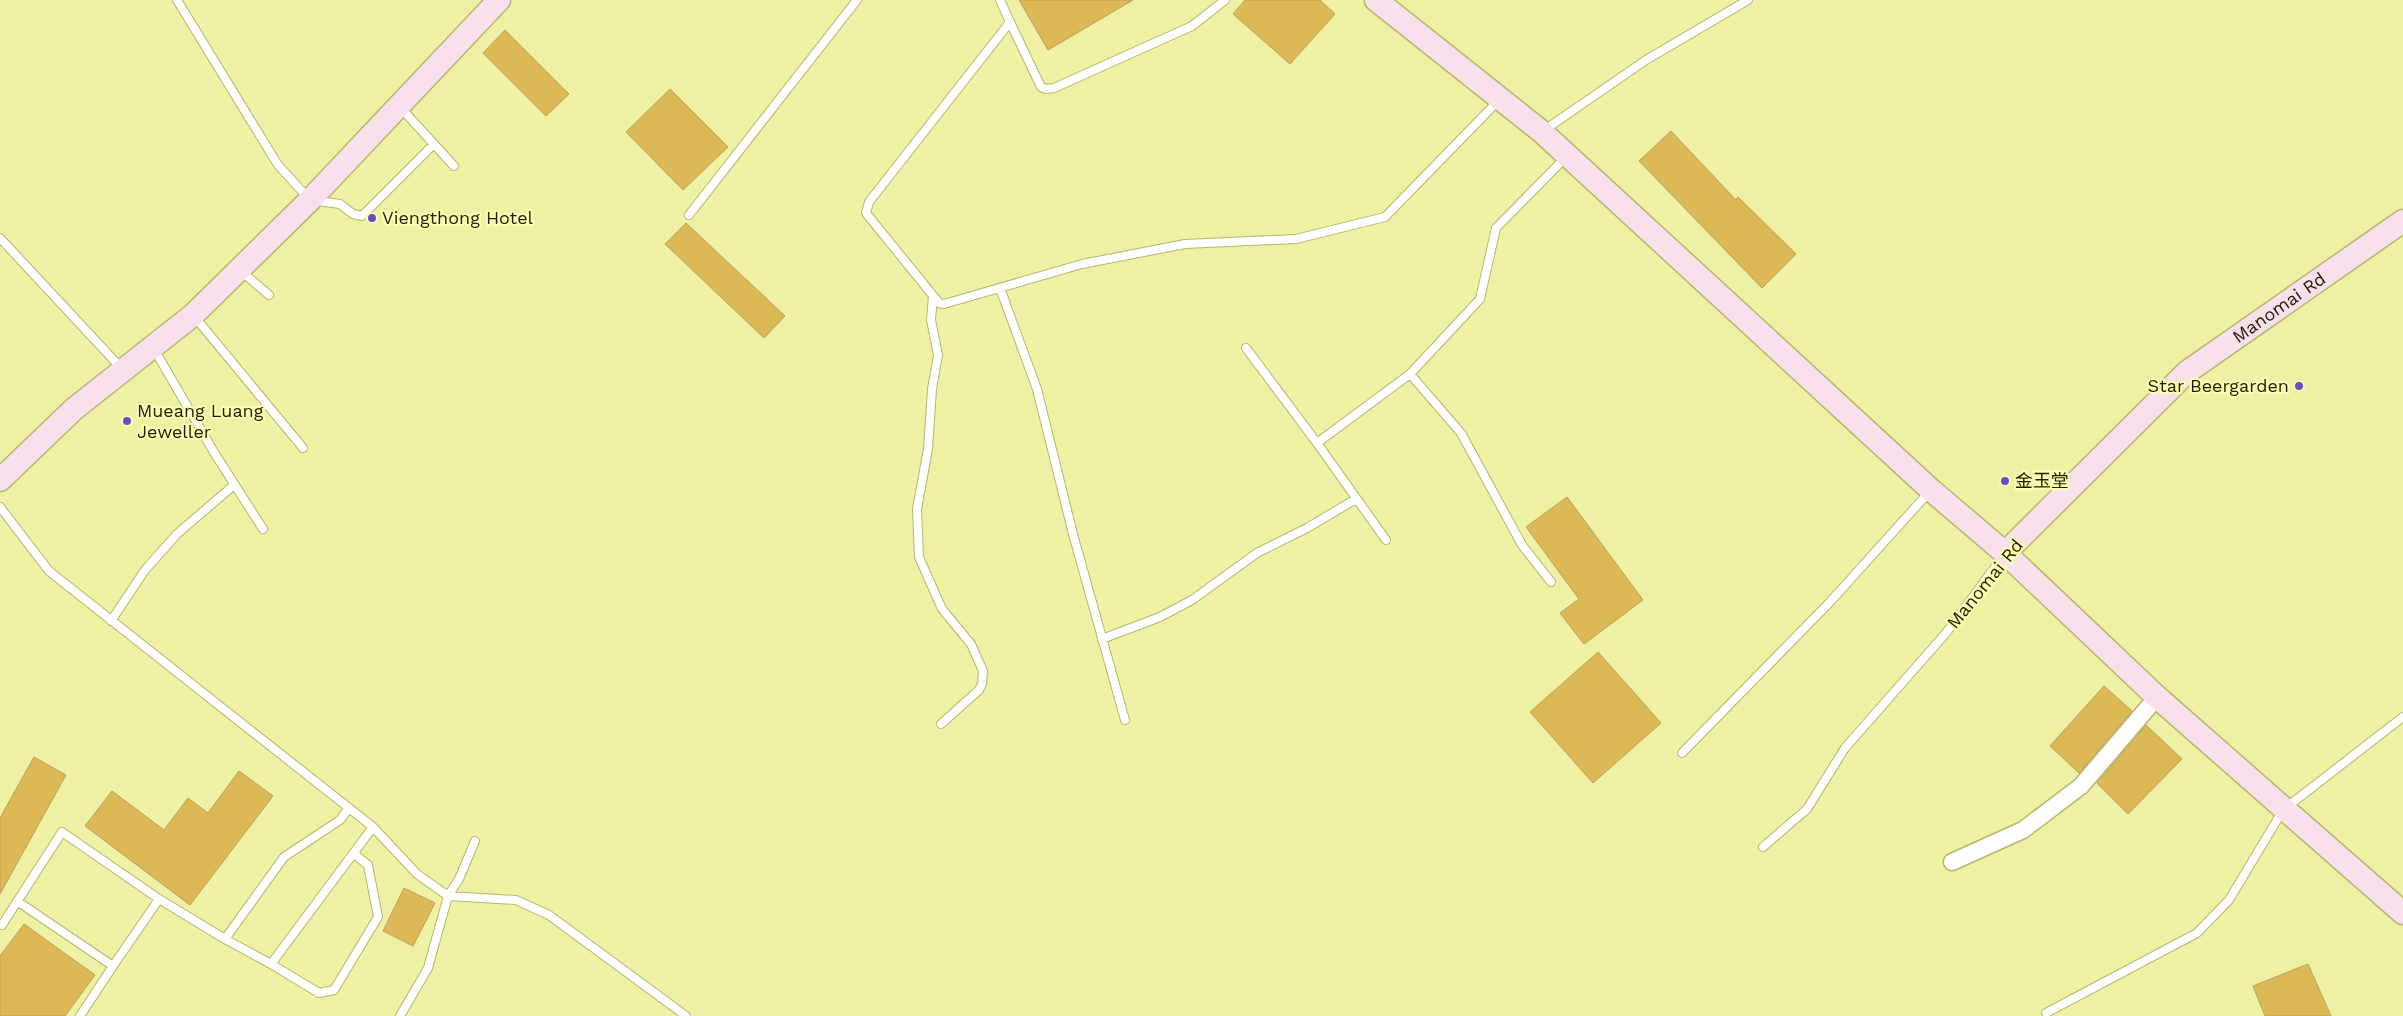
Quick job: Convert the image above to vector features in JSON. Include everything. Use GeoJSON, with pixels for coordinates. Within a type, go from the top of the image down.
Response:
{"type":"FeatureCollection","features":[{"type":"Feature","properties":{"kind":"street"},"geometry":{"type":"LineString","coordinates":[[1376,0],[1542,132],[1931,490],[2006,553],[2157,697],[2283,810],[2403,913]]}},
{"type":"Feature","properties":{"kind":"street"},"geometry":{"type":"LineString","coordinates":[[0,480],[74,409],[193,315],[310,200],[398,106],[490,3]]}},
{"type":"Feature","properties":{"kind":"street","name":"Manomai Rd"},"geometry":{"type":"LineString","coordinates":[[2006,553],[2187,372],[2403,221]]}},
{"type":"Feature","properties":{"kind":"street"},"geometry":{"type":"LineString","coordinates":[[1952,862],[2023,830],[2081,786],[2157,697]]}},
{"type":"Feature","properties":{"kind":"lane"},"geometry":{"type":"LineString","coordinates":[[177,0],[278,165],[310,200],[340,204],[354,214],[362,216],[434,144]]}},
{"type":"Feature","properties":{"kind":"lane"},"geometry":{"type":"LineString","coordinates":[[689,215],[857,0]]}},
{"type":"Feature","properties":{"kind":"lane"},"geometry":{"type":"LineString","coordinates":[[1000,0],[1041,87],[1046,89],[1054,88],[1192,26],[1225,0]]}},
{"type":"Feature","properties":{"kind":"lane"},"geometry":{"type":"LineString","coordinates":[[1542,132],[1646,60],[1748,0]]}},
{"type":"Feature","properties":{"kind":"lane"},"geometry":{"type":"LineString","coordinates":[[1010,22],[869,202],[866,213],[939,303],[944,304],[1082,264],[1185,244],[1296,239],[1385,217],[1500,99]]}},
{"type":"Feature","properties":{"kind":"lane"},"geometry":{"type":"LineString","coordinates":[[398,106],[454,166]]}},
{"type":"Feature","properties":{"kind":"lane"},"geometry":{"type":"LineString","coordinates":[[1317,443],[1410,374],[1480,299],[1496,228],[1567,156]]}},
{"type":"Feature","properties":{"kind":"lane"},"geometry":{"type":"LineString","coordinates":[[0,238],[123,371]]}},
{"type":"Feature","properties":{"kind":"lane"},"geometry":{"type":"LineString","coordinates":[[239,270],[269,295]]}},
{"type":"Feature","properties":{"kind":"lane"},"geometry":{"type":"LineString","coordinates":[[1000,288],[1038,389],[1073,534],[1125,720]]}},
{"type":"Feature","properties":{"kind":"lane"},"geometry":{"type":"LineString","coordinates":[[933,296],[931,320],[938,355],[932,389],[928,449],[916,509],[919,557],[942,609],[971,644],[983,671],[982,684],[979,690],[941,724]]}},
{"type":"Feature","properties":{"kind":"lane"},"geometry":{"type":"LineString","coordinates":[[193,315],[303,448]]}},
{"type":"Feature","properties":{"kind":"lane"},"geometry":{"type":"LineString","coordinates":[[153,347],[262,529]]}},
{"type":"Feature","properties":{"kind":"lane"},"geometry":{"type":"LineString","coordinates":[[1246,348],[1386,540]]}},
{"type":"Feature","properties":{"kind":"lane"},"geometry":{"type":"LineString","coordinates":[[1410,374],[1462,433],[1522,545],[1552,582]]}},
{"type":"Feature","properties":{"kind":"lane"},"geometry":{"type":"LineString","coordinates":[[111,621],[145,570],[177,534],[234,485]]}},
{"type":"Feature","properties":{"kind":"lane"},"geometry":{"type":"LineString","coordinates":[[1682,753],[1830,602],[1931,490]]}},
{"type":"Feature","properties":{"kind":"lane"},"geometry":{"type":"LineString","coordinates":[[1102,639],[1160,617],[1192,600],[1257,553],[1307,528],[1356,499]]}},
{"type":"Feature","properties":{"kind":"lane"},"geometry":{"type":"LineString","coordinates":[[0,507],[49,571],[373,827],[417,874],[448,896],[516,900],[549,915],[686,1016]]}},
{"type":"Feature","properties":{"kind":"lane","name":"Manomai Rd"},"geometry":{"type":"LineString","coordinates":[[1763,847],[1807,809],[1845,748],[1946,633],[2006,553]]}},
{"type":"Feature","properties":{"kind":"lane"},"geometry":{"type":"LineString","coordinates":[[2046,1013],[2197,933],[2229,900],[2283,810],[2403,717]]}},
{"type":"Feature","properties":{"kind":"lane"},"geometry":{"type":"LineString","coordinates":[[225,939],[284,858],[340,820],[349,808]]}},
{"type":"Feature","properties":{"kind":"lane"},"geometry":{"type":"LineString","coordinates":[[271,964],[373,827]]}},
{"type":"Feature","properties":{"kind":"lane"},"geometry":{"type":"LineString","coordinates":[[2,924],[62,832],[160,899],[225,939],[319,992],[334,990],[378,917],[368,865],[354,854]]}},
{"type":"Feature","properties":{"kind":"lane"},"geometry":{"type":"LineString","coordinates":[[400,1016],[428,968],[448,896],[459,879],[475,841]]}},
{"type":"Feature","properties":{"kind":"lane"},"geometry":{"type":"LineString","coordinates":[[80,1016],[160,899]]}},
{"type":"Feature","properties":{"kind":"lane"},"geometry":{"type":"LineString","coordinates":[[17,901],[113,966]]}},
{"type":"Feature","properties":{"kind":"building"},"geometry":{"type":"Polygon","coordinates":[[[1019,0],[1133,0],[1048,50],[1019,0]]]}},
{"type":"Feature","properties":{"kind":"building"},"geometry":{"type":"Polygon","coordinates":[[[1245,0],[1320,0],[1335,14],[1290,64],[1233,14],[1245,0]]]}},
{"type":"Feature","properties":{"kind":"building"},"geometry":{"type":"Polygon","coordinates":[[[505,30],[569,94],[546,116],[483,53],[505,30]]]}},
{"type":"Feature","properties":{"kind":"building"},"geometry":{"type":"Polygon","coordinates":[[[670,89],[728,147],[683,190],[626,132],[670,89]]]}},
{"type":"Feature","properties":{"kind":"building"},"geometry":{"type":"Polygon","coordinates":[[[1671,131],[1736,200],[1738,197],[1796,254],[1762,288],[1639,161],[1671,131]]]}},
{"type":"Feature","properties":{"kind":"building"},"geometry":{"type":"Polygon","coordinates":[[[686,223],[785,316],[764,338],[665,244],[686,223]]]}},
{"type":"Feature","properties":{"kind":"building"},"geometry":{"type":"Polygon","coordinates":[[[1567,497],[1643,600],[1584,644],[1560,613],[1579,599],[1526,527],[1567,497]]]}},
{"type":"Feature","properties":{"kind":"building"},"geometry":{"type":"Polygon","coordinates":[[[1598,652],[1661,723],[1593,783],[1530,712],[1598,652]]]}},
{"type":"Feature","properties":{"kind":"building"},"geometry":{"type":"Polygon","coordinates":[[[2104,686],[2132,711],[2079,773],[2050,746],[2104,686]]]}},
{"type":"Feature","properties":{"kind":"building"},"geometry":{"type":"Polygon","coordinates":[[[2146,725],[2182,759],[2128,814],[2097,783],[2146,725]]]}},
{"type":"Feature","properties":{"kind":"building"},"geometry":{"type":"Polygon","coordinates":[[[34,757],[66,775],[0,894],[0,818],[34,757]]]}},
{"type":"Feature","properties":{"kind":"building"},"geometry":{"type":"Polygon","coordinates":[[[239,771],[273,796],[190,905],[85,826],[112,791],[164,830],[188,798],[208,813],[239,771]]]}},
{"type":"Feature","properties":{"kind":"building"},"geometry":{"type":"Polygon","coordinates":[[[404,888],[435,903],[413,946],[383,931],[404,888]]]}},
{"type":"Feature","properties":{"kind":"building"},"geometry":{"type":"Polygon","coordinates":[[[24,924],[95,975],[65,1016],[0,1016],[0,956],[24,924]]]}},
{"type":"Feature","properties":{"kind":"building"},"geometry":{"type":"Polygon","coordinates":[[[2308,964],[2331,1016],[2265,1016],[2253,986],[2308,964]]]}},
{"type":"Feature","properties":{"kind":"place","name":"Viengthong Hotel"},"geometry":{"type":"Point","coordinates":[372,218]}},
{"type":"Feature","properties":{"kind":"place","name":"Star Beergarden"},"geometry":{"type":"Point","coordinates":[2299,386]}},
{"type":"Feature","properties":{"kind":"place","name":"Mueang Luang Jeweller"},"geometry":{"type":"Point","coordinates":[127,421]}},
{"type":"Feature","properties":{"kind":"place","name":"金玉堂"},"geometry":{"type":"Point","coordinates":[2005,481]}}]}
